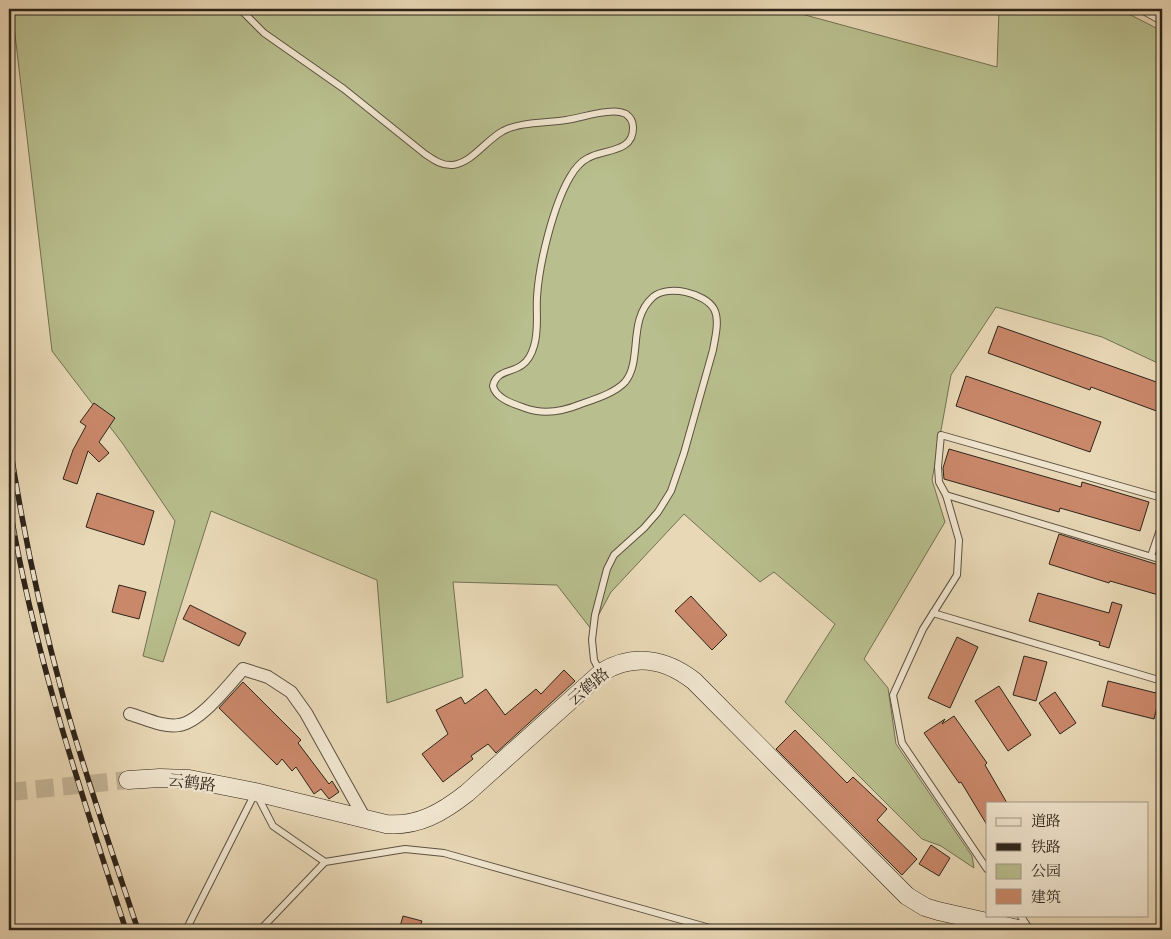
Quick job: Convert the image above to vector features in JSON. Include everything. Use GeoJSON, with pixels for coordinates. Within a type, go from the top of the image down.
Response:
{"type":"FeatureCollection","features":[{"type":"Feature","properties":{"kind":"street"},"geometry":{"type":"LineString","coordinates":[[1146,9],[1162,18]]}},
{"type":"Feature","properties":{"kind":"street","name":"云鹤路"},"geometry":{"type":"LineString","coordinates":[[128,780],[188,779],[255,792],[386,824],[404,824],[421,821],[434,816],[454,804],[601,673],[613,665],[647,661],[670,666],[681,671],[694,681],[907,896],[925,907],[938,911],[1023,930]]}},
{"type":"Feature","properties":{"kind":"street"},"geometry":{"type":"LineString","coordinates":[[130,714],[168,725],[179,726],[198,718],[243,670],[268,677],[291,692],[301,706],[365,819]]}},
{"type":"Feature","properties":{"kind":"lane"},"geometry":{"type":"LineString","coordinates":[[240,9],[264,33],[324,74],[425,154],[442,164],[452,165],[462,162],[497,134],[510,128],[607,112],[622,113],[631,118],[633,131],[626,144],[618,149],[589,157],[580,164],[570,177],[555,214],[540,268],[537,297],[537,329],[534,347],[523,365],[498,376],[493,386],[499,396],[533,411],[550,412],[575,407],[604,395],[620,386],[627,379],[632,365],[640,318],[646,305],[655,295],[667,290],[680,290],[703,300],[715,310],[716,330],[713,350],[674,483],[658,512],[644,528],[614,555],[605,575],[595,614],[592,640],[594,660],[601,673]]}},
{"type":"Feature","properties":{"kind":"lane"},"geometry":{"type":"LineString","coordinates":[[986,868],[902,743],[893,695],[923,629],[957,575],[959,540],[946,495],[940,482],[938,467],[941,435],[1162,498]]}},
{"type":"Feature","properties":{"kind":"lane"},"geometry":{"type":"LineString","coordinates":[[946,495],[1162,560]]}},
{"type":"Feature","properties":{"kind":"lane"},"geometry":{"type":"LineString","coordinates":[[1152,556],[1162,524]]}},
{"type":"Feature","properties":{"kind":"lane"},"geometry":{"type":"LineString","coordinates":[[933,613],[1162,682]]}},
{"type":"Feature","properties":{"kind":"lane"},"geometry":{"type":"LineString","coordinates":[[255,792],[273,826],[325,862]]}},
{"type":"Feature","properties":{"kind":"lane"},"geometry":{"type":"LineString","coordinates":[[186,930],[255,792]]}},
{"type":"Feature","properties":{"kind":"lane"},"geometry":{"type":"LineString","coordinates":[[260,930],[325,862],[404,849],[444,853],[717,930]]}},
{"type":"Feature","properties":{"kind":"lane"},"geometry":{"type":"LineString","coordinates":[[1021,916],[1030,930]]}},
{"type":"Feature","properties":{"kind":"green space"},"geometry":{"type":"Polygon","coordinates":[[[12,9],[783,9],[997,67],[999,9],[1119,9],[1162,31],[1162,365],[1102,337],[996,307],[951,375],[932,480],[945,522],[864,659],[888,688],[896,744],[972,856],[974,868],[941,846],[922,839],[785,702],[835,624],[774,572],[760,582],[684,514],[611,592],[591,629],[557,585],[453,582],[463,677],[387,703],[377,580],[211,511],[163,662],[143,656],[175,521],[123,444],[52,351],[12,9]]]}},
{"type":"Feature","properties":{"kind":"building"},"geometry":{"type":"Polygon","coordinates":[[[998,326],[1162,384],[1162,413],[1091,387],[1090,390],[988,353],[998,326]]]}},
{"type":"Feature","properties":{"kind":"building"},"geometry":{"type":"Polygon","coordinates":[[[966,376],[1101,422],[1090,452],[956,406],[966,376]]]}},
{"type":"Feature","properties":{"kind":"building"},"geometry":{"type":"Polygon","coordinates":[[[94,403],[115,418],[99,442],[109,453],[99,462],[88,451],[77,484],[63,479],[73,450],[86,426],[80,422],[94,403]]]}},
{"type":"Feature","properties":{"kind":"building"},"geometry":{"type":"Polygon","coordinates":[[[949,449],[1081,487],[1082,482],[1149,502],[1140,531],[1060,508],[1059,512],[944,479],[943,468],[949,449]]]}},
{"type":"Feature","properties":{"kind":"building"},"geometry":{"type":"Polygon","coordinates":[[[97,493],[154,511],[144,545],[86,527],[97,493]]]}},
{"type":"Feature","properties":{"kind":"building"},"geometry":{"type":"Polygon","coordinates":[[[1059,534],[1162,566],[1162,596],[1110,581],[1109,583],[1049,564],[1059,534]]]}},
{"type":"Feature","properties":{"kind":"building"},"geometry":{"type":"Polygon","coordinates":[[[119,585],[146,592],[139,619],[112,612],[119,585]]]}},
{"type":"Feature","properties":{"kind":"building"},"geometry":{"type":"Polygon","coordinates":[[[1038,593],[1109,613],[1112,602],[1122,605],[1109,648],[1099,645],[1100,642],[1029,621],[1038,593]]]}},
{"type":"Feature","properties":{"kind":"building"},"geometry":{"type":"Polygon","coordinates":[[[691,596],[727,635],[712,650],[675,611],[691,596]]]}},
{"type":"Feature","properties":{"kind":"building"},"geometry":{"type":"Polygon","coordinates":[[[190,605],[246,633],[239,646],[183,619],[190,605]]]}},
{"type":"Feature","properties":{"kind":"building"},"geometry":{"type":"Polygon","coordinates":[[[957,637],[978,647],[950,708],[928,698],[957,637]]]}},
{"type":"Feature","properties":{"kind":"building"},"geometry":{"type":"Polygon","coordinates":[[[1024,656],[1047,662],[1036,701],[1013,695],[1024,656]]]}},
{"type":"Feature","properties":{"kind":"building"},"geometry":{"type":"Polygon","coordinates":[[[564,670],[575,681],[496,753],[488,744],[471,756],[473,759],[443,782],[422,754],[448,734],[436,710],[461,697],[465,704],[486,689],[505,715],[536,689],[541,694],[564,670]]]}},
{"type":"Feature","properties":{"kind":"building"},"geometry":{"type":"Polygon","coordinates":[[[1108,681],[1160,694],[1154,719],[1102,706],[1108,681]]]}},
{"type":"Feature","properties":{"kind":"building"},"geometry":{"type":"Polygon","coordinates":[[[243,682],[301,740],[298,743],[329,784],[332,781],[339,792],[329,799],[321,789],[314,794],[296,767],[292,771],[282,759],[277,765],[219,708],[243,682]]]}},
{"type":"Feature","properties":{"kind":"building"},"geometry":{"type":"Polygon","coordinates":[[[999,686],[1031,735],[1008,751],[975,701],[999,686]]]}},
{"type":"Feature","properties":{"kind":"building"},"geometry":{"type":"Polygon","coordinates":[[[1055,692],[1076,723],[1060,734],[1039,703],[1055,692]]]}},
{"type":"Feature","properties":{"kind":"building"},"geometry":{"type":"Polygon","coordinates":[[[954,716],[987,763],[985,765],[1006,802],[986,802],[986,823],[961,782],[959,783],[924,733],[945,719],[942,724],[954,716]]]}},
{"type":"Feature","properties":{"kind":"building"},"geometry":{"type":"Polygon","coordinates":[[[795,730],[847,783],[853,777],[887,809],[877,820],[917,859],[902,875],[776,749],[795,730]]]}},
{"type":"Feature","properties":{"kind":"building"},"geometry":{"type":"Polygon","coordinates":[[[931,845],[950,858],[939,876],[919,864],[931,845]]]}},
{"type":"Feature","properties":{"kind":"building"},"geometry":{"type":"Polygon","coordinates":[[[403,916],[422,921],[419,930],[399,930],[403,916]]]}},
{"type":"Feature","properties":{"kind":"tunnel"},"geometry":{"type":"LineString","coordinates":[[9,792],[128,780]]}},
{"type":"Feature","properties":{"kind":"railway"},"geometry":{"type":"LineString","coordinates":[[9,440],[32,569],[63,696],[80,755],[138,930]]}},
{"type":"Feature","properties":{"kind":"railway"},"geometry":{"type":"LineString","coordinates":[[9,503],[19,558],[44,666],[75,772],[126,930]]}}]}
